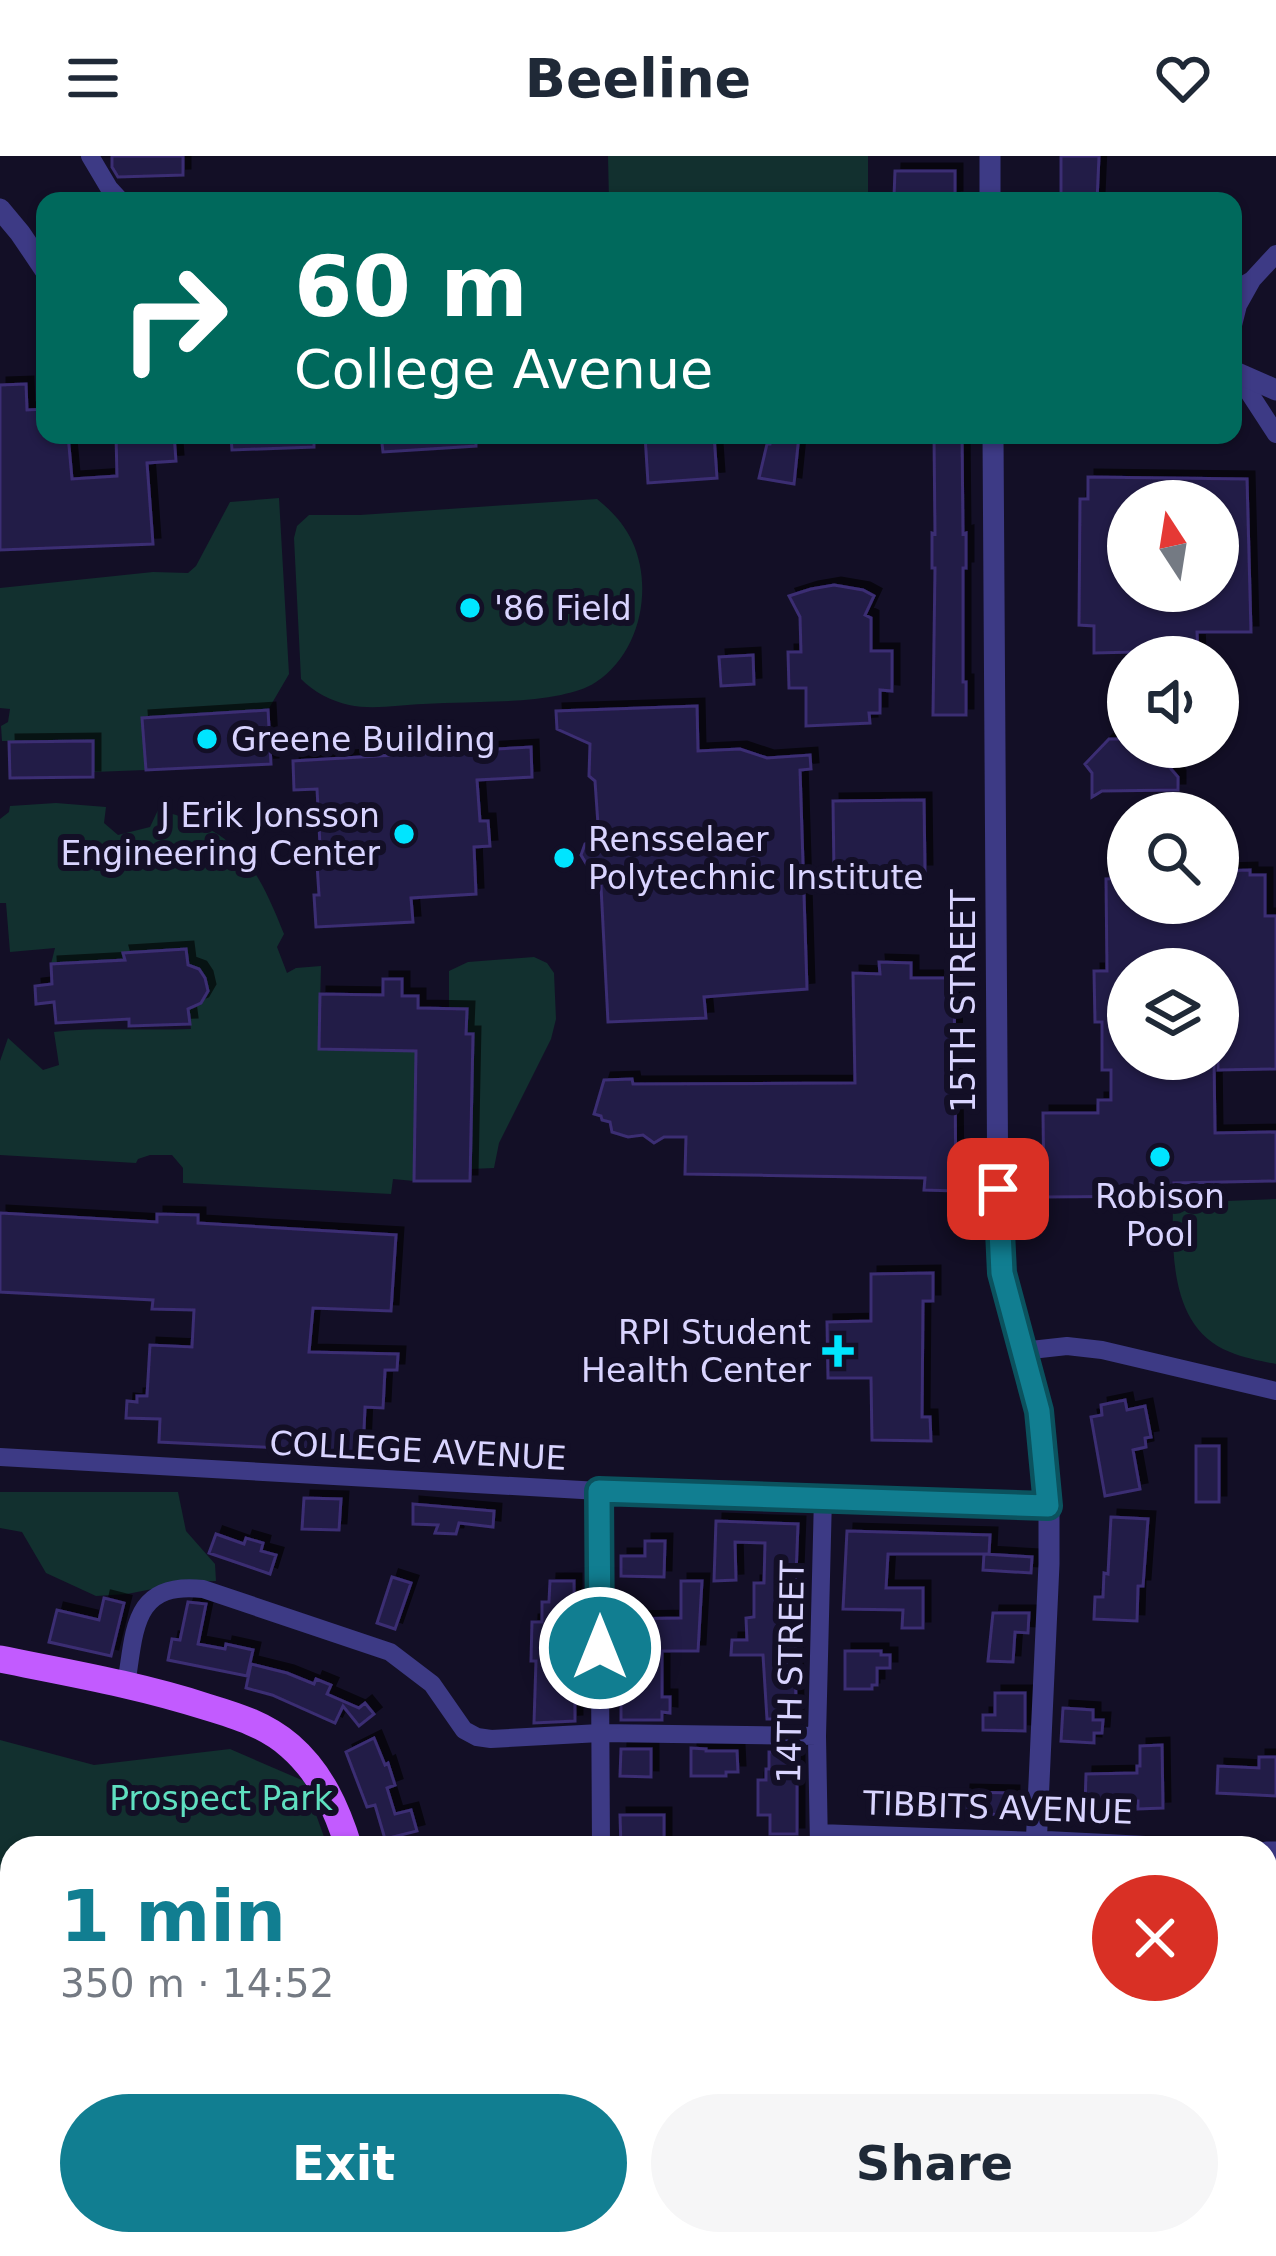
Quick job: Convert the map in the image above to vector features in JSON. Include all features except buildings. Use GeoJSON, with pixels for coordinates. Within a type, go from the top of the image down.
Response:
{"type":"FeatureCollection","features":[{"type":"Feature","properties":{"kind":"main road"},"geometry":{"type":"LineString","coordinates":[[0,1659],[126,1684],[255,1722],[290,1746],[330,1796],[345,1836]]}},
{"type":"Feature","properties":{"kind":"street"},"geometry":{"type":"LineString","coordinates":[[90,156],[113,192]]}},
{"type":"Feature","properties":{"kind":"street"},"geometry":{"type":"LineString","coordinates":[[990,156],[990,192]]}},
{"type":"Feature","properties":{"kind":"street"},"geometry":{"type":"LineString","coordinates":[[0,209],[36,257]]}},
{"type":"Feature","properties":{"kind":"street"},"geometry":{"type":"LineString","coordinates":[[1242,298],[1276,254]]}},
{"type":"Feature","properties":{"kind":"street"},"geometry":{"type":"LineString","coordinates":[[1242,286],[1252,280]]}},
{"type":"Feature","properties":{"kind":"street"},"geometry":{"type":"LineString","coordinates":[[1242,373],[1276,390]]}},
{"type":"Feature","properties":{"kind":"street"},"geometry":{"type":"LineString","coordinates":[[1242,383],[1276,434]]}},
{"type":"Feature","properties":{"kind":"street","name":"15TH STREET"},"geometry":{"type":"LineString","coordinates":[[993,444],[998,1226],[1002,1273],[1039,1411],[1048,1506],[1036,1836]]}},
{"type":"Feature","properties":{"kind":"street"},"geometry":{"type":"LineString","coordinates":[[1022,1351],[1067,1346],[1102,1350],[1276,1391]]}},
{"type":"Feature","properties":{"kind":"street","name":"COLLEGE AVENUE"},"geometry":{"type":"LineString","coordinates":[[0,1457],[599,1491],[1048,1506]]}},
{"type":"Feature","properties":{"kind":"street"},"geometry":{"type":"LineString","coordinates":[[599,1491],[601,1836]]}},
{"type":"Feature","properties":{"kind":"street","name":"14TH STREET"},"geometry":{"type":"LineString","coordinates":[[819,1836],[823,1497]]}},
{"type":"Feature","properties":{"kind":"street"},"geometry":{"type":"LineString","coordinates":[[126,1684],[138,1616],[148,1602],[186,1587],[390,1652],[432,1684],[464,1730],[477,1737],[600,1733],[817,1736]]}},
{"type":"Feature","properties":{"kind":"green space"},"geometry":{"type":"Polygon","coordinates":[[[608,156],[868,156],[868,192],[609,192],[608,156]]]}},
{"type":"Feature","properties":{"kind":"green space"},"geometry":{"type":"Polygon","coordinates":[[[279,498],[289,674],[268,710],[143,718],[146,770],[93,772],[92,741],[2,741],[1,726],[8,722],[10,709],[0,708],[0,588],[153,572],[188,573],[230,502],[279,498]]]}},
{"type":"Feature","properties":{"kind":"green space","name":"'86 Field"},"geometry":{"type":"Polygon","coordinates":[[[597,499],[632,541],[639,559],[642,599],[633,637],[623,654],[592,684],[527,700],[367,707],[329,698],[301,679],[294,538],[297,526],[309,515],[597,499]]]}},
{"type":"Feature","properties":{"kind":"green space"},"geometry":{"type":"Polygon","coordinates":[[[10,806],[106,807],[104,823],[118,835],[150,827],[158,810],[206,827],[239,852],[263,887],[284,934],[277,947],[287,973],[321,966],[319,1049],[416,1051],[414,1181],[393,1179],[391,1194],[183,1183],[183,1168],[172,1155],[150,1155],[136,1163],[0,1155],[0,1061],[8,1038],[43,1070],[59,1065],[54,1032],[191,1029],[188,1009],[202,999],[207,987],[203,975],[188,965],[186,949],[124,953],[125,960],[51,964],[55,948],[10,952],[6,903],[0,903],[0,819],[10,806]]]}},
{"type":"Feature","properties":{"kind":"green space"},"geometry":{"type":"Polygon","coordinates":[[[534,957],[554,973],[556,1019],[551,1039],[499,1143],[494,1168],[470,1169],[473,1034],[467,1034],[467,1010],[449,1009],[449,971],[468,962],[534,957]]]}},
{"type":"Feature","properties":{"kind":"green space"},"geometry":{"type":"Polygon","coordinates":[[[1276,1199],[1276,1364],[1230,1352],[1196,1326],[1179,1289],[1173,1203],[1276,1199]]]}},
{"type":"Feature","properties":{"kind":"green space"},"geometry":{"type":"Polygon","coordinates":[[[0,1492],[178,1492],[186,1531],[215,1564],[216,1581],[96,1596],[46,1573],[22,1532],[0,1528],[0,1492]]]}},
{"type":"Feature","properties":{"kind":"green space","name":"Prospect Park"},"geometry":{"type":"Polygon","coordinates":[[[0,1740],[94,1765],[230,1749],[304,1781],[324,1836],[0,1836],[0,1740]]]}},
{"type":"Feature","properties":{"kind":"place","name":"'86 Field"},"geometry":{"type":"Point","coordinates":[470,608]}},
{"type":"Feature","properties":{"kind":"place","name":"Greene Building"},"geometry":{"type":"Point","coordinates":[207,739]}},
{"type":"Feature","properties":{"kind":"place","name":"J Erik Jonsson Engineering Center"},"geometry":{"type":"Point","coordinates":[404,834]}},
{"type":"Feature","properties":{"kind":"place","name":"Rensselaer Polytechnic Institute"},"geometry":{"type":"Point","coordinates":[564,858]}},
{"type":"Feature","properties":{"kind":"place","name":"Robison Pool"},"geometry":{"type":"Point","coordinates":[1160,1157]}},
{"type":"Feature","properties":{"kind":"place","name":"RPI Student Health Center"},"geometry":{"type":"Point","coordinates":[838,1351]}},
{"type":"Feature","properties":{"kind":"route"},"geometry":{"type":"LineString","coordinates":[[600,1648],[599,1491],[1048,1506],[1039,1411],[1002,1273],[998,1189]]}}]}
